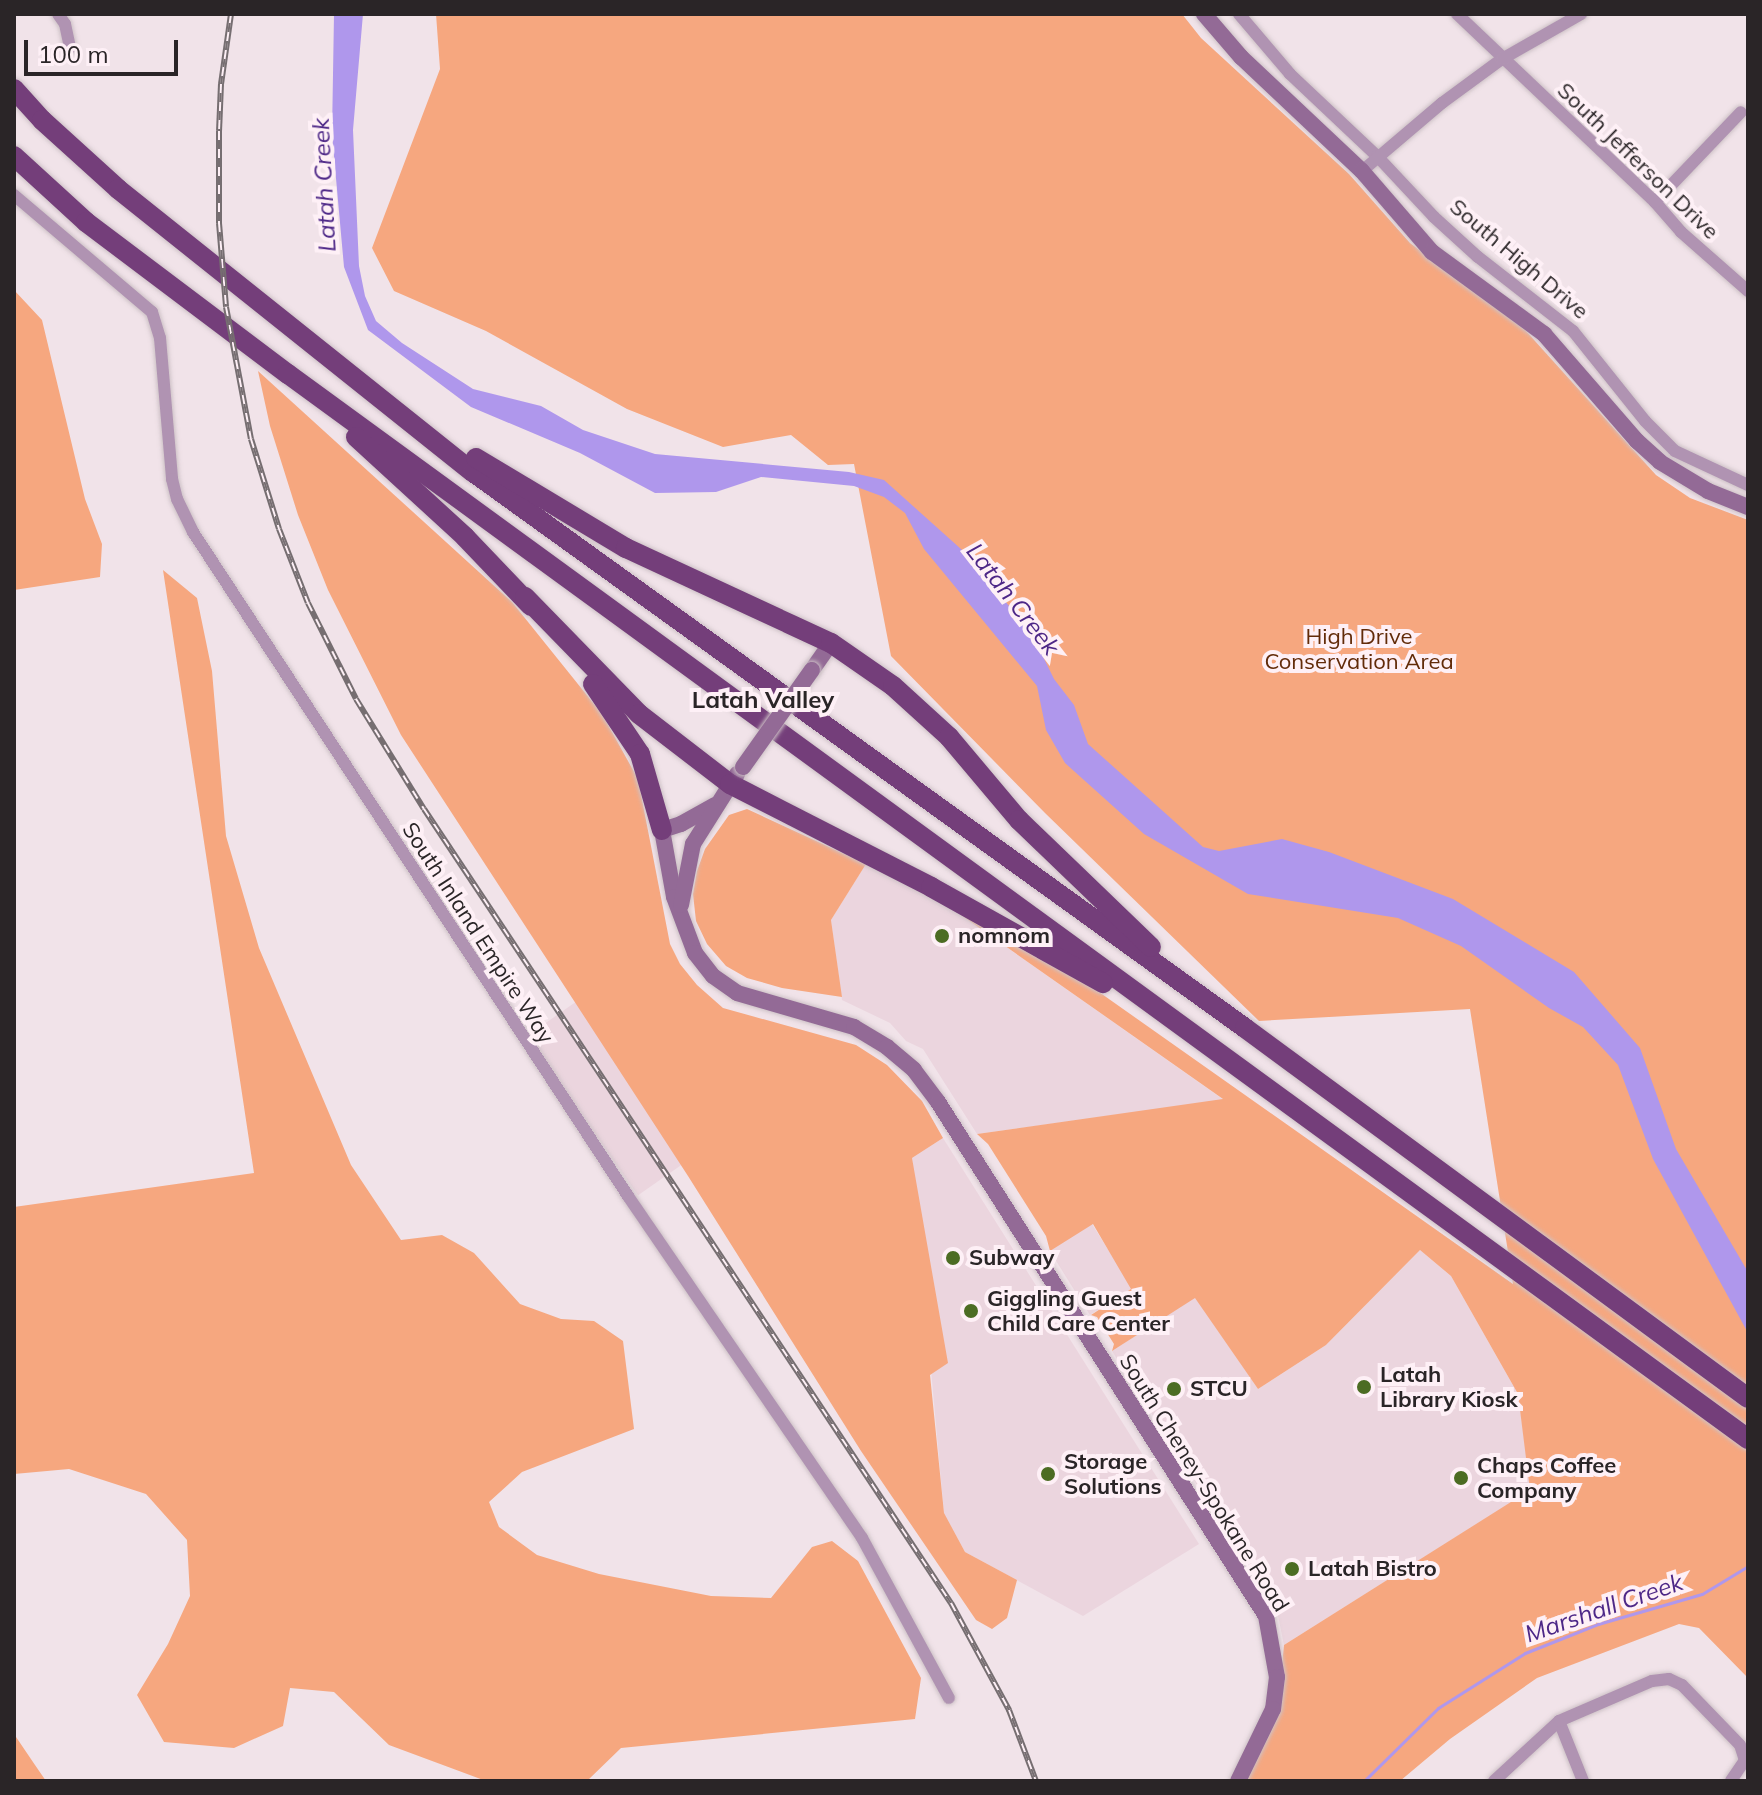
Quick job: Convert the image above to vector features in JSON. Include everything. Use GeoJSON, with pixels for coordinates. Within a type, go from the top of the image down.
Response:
{"type":"FeatureCollection","features":[{"type":"Feature","properties":{"kind":"highway"},"geometry":{"type":"LineString","coordinates":[[14,89],[42,120],[118,189],[473,472],[1209,1002],[1748,1398]]}},
{"type":"Feature","properties":{"kind":"highway"},"geometry":{"type":"LineString","coordinates":[[14,156],[86,222],[288,374],[1748,1439]]}},
{"type":"Feature","properties":{"kind":"highway"},"geometry":{"type":"LineString","coordinates":[[314,347],[375,382],[479,460],[568,516],[655,563],[831,643],[893,686],[949,737],[1019,820],[1209,1002]]}},
{"type":"Feature","properties":{"kind":"highway"},"geometry":{"type":"LineString","coordinates":[[288,374],[525,597],[639,714],[730,784],[931,887],[1184,1027]]}},
{"type":"Feature","properties":{"kind":"highway"},"geometry":{"type":"LineString","coordinates":[[525,597],[629,733],[648,775],[662,830]]}},
{"type":"Feature","properties":{"kind":"main road","name":"South High Drive"},"geometry":{"type":"LineString","coordinates":[[1204,14],[1241,57],[1362,171],[1432,252],[1544,334],[1637,441],[1660,462],[1708,491],[1748,507]]}},
{"type":"Feature","properties":{"kind":"main road","name":"South Cheney-Spokane Road"},"geometry":{"type":"LineString","coordinates":[[680,915],[688,858],[715,805],[831,643]]}},
{"type":"Feature","properties":{"kind":"main road","name":"South Cheney-Spokane Road"},"geometry":{"type":"LineString","coordinates":[[715,805],[681,824],[662,830],[680,915],[695,953],[725,985],[757,1000],[854,1027],[902,1059],[938,1102],[1266,1616],[1277,1677],[1273,1709],[1238,1781]]}},
{"type":"Feature","properties":{"kind":"street"},"geometry":{"type":"LineString","coordinates":[[58,14],[65,24],[70,47]]}},
{"type":"Feature","properties":{"kind":"street","name":"South High Drive"},"geometry":{"type":"LineString","coordinates":[[1239,14],[1290,74],[1377,156],[1434,217],[1478,257],[1573,331],[1645,421],[1675,451],[1748,485]]}},
{"type":"Feature","properties":{"kind":"street","name":"South Jefferson Drive"},"geometry":{"type":"LineString","coordinates":[[1457,14],[1655,202],[1681,232],[1748,291]]}},
{"type":"Feature","properties":{"kind":"street"},"geometry":{"type":"LineString","coordinates":[[1362,171],[1502,59],[1581,14]]}},
{"type":"Feature","properties":{"kind":"street"},"geometry":{"type":"LineString","coordinates":[[1655,202],[1741,112]]}},
{"type":"Feature","properties":{"kind":"street","name":"South Inland Empire Way"},"geometry":{"type":"LineString","coordinates":[[14,195],[152,312],[160,338],[172,479],[177,499],[193,532],[645,1222],[862,1538],[949,1698]]}},
{"type":"Feature","properties":{"kind":"street"},"geometry":{"type":"LineString","coordinates":[[1494,1781],[1559,1721],[1652,1681],[1669,1679],[1682,1685],[1740,1745],[1745,1760],[1731,1781]]}},
{"type":"Feature","properties":{"kind":"street"},"geometry":{"type":"LineString","coordinates":[[1559,1721],[1583,1781]]}},
{"type":"Feature","properties":{"kind":"shaded area"},"geometry":{"type":"Polygon","coordinates":[[[334,14],[363,14],[353,130],[359,266],[365,296],[376,321],[402,343],[473,389],[541,406],[583,430],[655,454],[849,472],[884,480],[971,558],[1033,636],[1054,679],[1074,705],[1088,744],[1203,847],[1219,851],[1282,839],[1329,852],[1453,899],[1574,972],[1640,1048],[1676,1149],[1748,1272],[1748,1333],[1653,1159],[1618,1065],[1583,1027],[1549,1008],[1461,946],[1398,918],[1248,894],[1144,834],[1065,763],[1046,730],[1037,686],[924,549],[905,513],[884,497],[854,486],[761,477],[716,492],[655,493],[580,453],[471,407],[368,330],[344,267],[332,134],[334,14]]]}},
{"type":"Feature","properties":{"kind":"shaded area"},"geometry":{"type":"Polygon","coordinates":[[[866,864],[941,901],[1224,1100],[977,1134],[923,1049],[906,1041],[890,1023],[842,1000],[831,920],[866,864]]]}},
{"type":"Feature","properties":{"kind":"shaded area"},"geometry":{"type":"Polygon","coordinates":[[[580,999],[691,1158],[638,1195],[527,1036],[580,999]]]}},
{"type":"Feature","properties":{"kind":"shaded area","name":"Storage Solutions"},"geometry":{"type":"Polygon","coordinates":[[[943,1138],[1199,1544],[1083,1616],[965,1552],[944,1514],[912,1158],[943,1138]]]}},
{"type":"Feature","properties":{"kind":"shaded area"},"geometry":{"type":"Polygon","coordinates":[[[1092,1224],[1132,1288],[1090,1315],[1050,1250],[1092,1224]]]}},
{"type":"Feature","properties":{"kind":"shaded area"},"geometry":{"type":"Polygon","coordinates":[[[1420,1250],[1451,1276],[1518,1394],[1531,1490],[1284,1645],[1277,1611],[1112,1351],[1195,1297],[1258,1389],[1326,1345],[1420,1250]]]}},
{"type":"Feature","properties":{"kind":"green space","name":"High Drive Conservation Area"},"geometry":{"type":"Polygon","coordinates":[[[436,14],[1182,14],[1201,38],[1349,174],[1410,243],[1526,331],[1656,475],[1690,498],[1748,520],[1748,1678],[1699,1628],[1679,1624],[1537,1678],[1450,1739],[1400,1781],[1246,1781],[1277,1717],[1284,1645],[1530,1490],[1518,1394],[1451,1276],[1420,1250],[1326,1345],[1258,1389],[1195,1298],[1112,1351],[1114,1344],[1097,1317],[1091,1315],[1131,1289],[1093,1224],[1050,1251],[1046,1236],[988,1144],[977,1134],[1223,1099],[941,901],[1033,950],[1099,992],[1513,1284],[1470,1009],[1259,1021],[1045,813],[891,656],[854,464],[828,465],[791,435],[723,447],[627,409],[486,331],[394,291],[372,248],[440,69],[436,14]]]}},
{"type":"Feature","properties":{"kind":"green space"},"geometry":{"type":"Polygon","coordinates":[[[14,290],[42,320],[85,499],[102,544],[100,577],[14,590],[14,290]]]}},
{"type":"Feature","properties":{"kind":"green space"},"geometry":{"type":"Polygon","coordinates":[[[258,371],[512,602],[602,714],[638,779],[670,944],[680,964],[697,985],[723,1008],[856,1045],[887,1065],[922,1101],[943,1138],[912,1158],[948,1363],[930,1375],[944,1513],[965,1552],[1017,1580],[1007,1618],[992,1629],[976,1620],[861,1451],[688,1176],[401,735],[328,590],[298,515],[270,426],[258,371]]]}},
{"type":"Feature","properties":{"kind":"green space"},"geometry":{"type":"Polygon","coordinates":[[[163,570],[197,598],[212,671],[226,836],[259,948],[351,1165],[401,1240],[442,1235],[474,1253],[520,1304],[561,1319],[594,1321],[623,1341],[634,1429],[522,1472],[489,1502],[499,1527],[537,1555],[599,1574],[711,1596],[771,1598],[812,1547],[832,1541],[858,1561],[921,1678],[915,1719],[621,1748],[587,1781],[486,1781],[389,1745],[334,1692],[290,1688],[283,1726],[234,1748],[164,1742],[137,1695],[168,1644],[190,1596],[187,1540],[146,1494],[69,1469],[14,1474],[14,1207],[254,1173],[163,570]]]}},
{"type":"Feature","properties":{"kind":"green space"},"geometry":{"type":"Polygon","coordinates":[[[747,809],[866,864],[831,920],[842,997],[782,988],[747,978],[726,966],[707,944],[696,921],[693,894],[697,871],[705,849],[729,815],[747,809]]]}},
{"type":"Feature","properties":{"kind":"green space"},"geometry":{"type":"Polygon","coordinates":[[[14,1734],[35,1765],[46,1781],[14,1781],[14,1734]]]}},
{"type":"Feature","properties":{"kind":"waterway","name":"Marshall Creek"},"geometry":{"type":"LineString","coordinates":[[1364,1781],[1438,1708],[1525,1653],[1598,1624],[1702,1594],[1748,1566]]}},
{"type":"Feature","properties":{"kind":"railway"},"geometry":{"type":"LineString","coordinates":[[231,14],[221,84],[219,131],[219,223],[226,307],[251,439],[279,529],[308,603],[356,699],[424,809],[951,1603],[1009,1710],[1036,1781]]}},
{"type":"Feature","properties":{"kind":"place","name":"nomnom"},"geometry":{"type":"Point","coordinates":[942,936]}},
{"type":"Feature","properties":{"kind":"place","name":"Subway"},"geometry":{"type":"Point","coordinates":[953,1258]}},
{"type":"Feature","properties":{"kind":"place","name":"Giggling Guest Child Care Center"},"geometry":{"type":"Point","coordinates":[971,1311]}},
{"type":"Feature","properties":{"kind":"place","name":"Latah Library Kiosk"},"geometry":{"type":"Point","coordinates":[1364,1387]}},
{"type":"Feature","properties":{"kind":"place","name":"STCU"},"geometry":{"type":"Point","coordinates":[1174,1389]}},
{"type":"Feature","properties":{"kind":"place","name":"Storage Solutions"},"geometry":{"type":"Point","coordinates":[1048,1474]}},
{"type":"Feature","properties":{"kind":"place","name":"Chaps Coffee Company"},"geometry":{"type":"Point","coordinates":[1461,1478]}},
{"type":"Feature","properties":{"kind":"place","name":"Latah Bistro"},"geometry":{"type":"Point","coordinates":[1292,1569]}},
{"type":"Feature","properties":{"kind":"district","name":"Latah Valley"},"geometry":{"type":"Point","coordinates":[763,700]}},
{"type":"Feature","properties":{"kind":"water label","name":"Latah Creek"},"geometry":{"type":"Point","coordinates":[324,185]}},
{"type":"Feature","properties":{"kind":"water label","name":"Latah Creek"},"geometry":{"type":"Point","coordinates":[1013,599]}}]}
